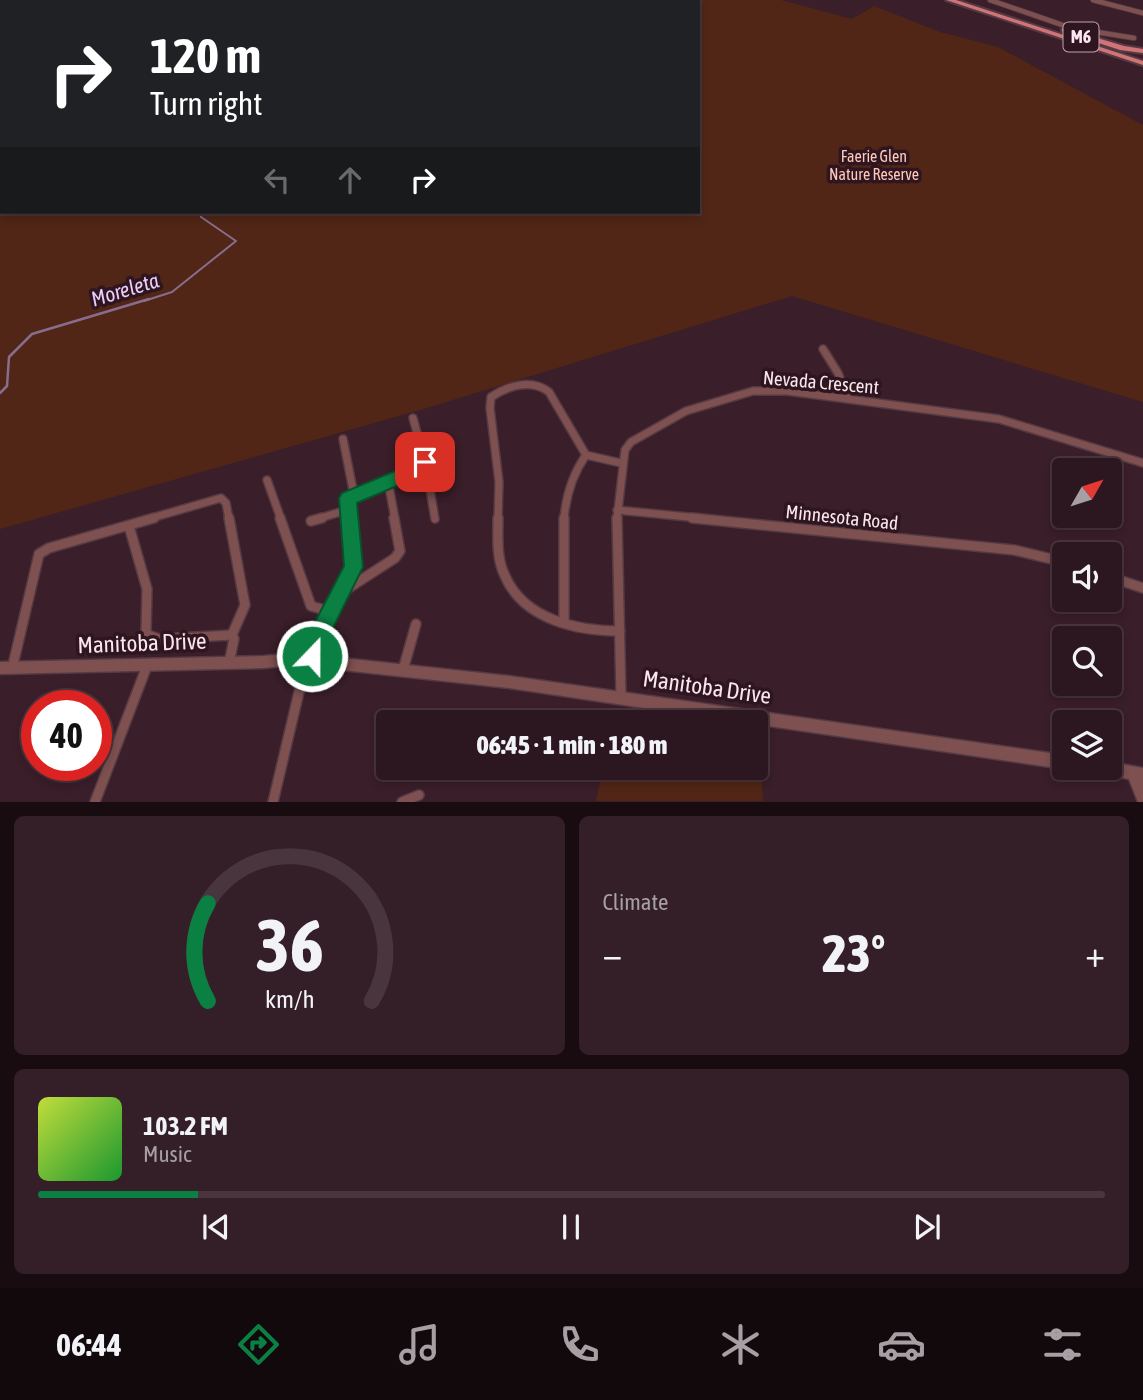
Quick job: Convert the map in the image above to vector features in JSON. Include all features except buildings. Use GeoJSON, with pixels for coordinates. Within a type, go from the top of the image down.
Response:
{"type":"FeatureCollection","features":[{"type":"Feature","properties":{"kind":"main road","name":"M6"},"geometry":{"type":"LineString","coordinates":[[949,0],[1141,58]]}},
{"type":"Feature","properties":{"kind":"main road","name":"M6"},"geometry":{"type":"LineString","coordinates":[[967,0],[1141,58]]}},
{"type":"Feature","properties":{"kind":"main road"},"geometry":{"type":"LineString","coordinates":[[1020,18],[1123,48],[1141,58]]}},
{"type":"Feature","properties":{"kind":"street"},"geometry":{"type":"LineString","coordinates":[[990,0],[1066,26],[1134,38]]}},
{"type":"Feature","properties":{"kind":"street"},"geometry":{"type":"LineString","coordinates":[[1093,0],[1143,13]]}},
{"type":"Feature","properties":{"kind":"street"},"geometry":{"type":"LineString","coordinates":[[823,349],[838,373],[848,399]]}},
{"type":"Feature","properties":{"kind":"street"},"geometry":{"type":"LineString","coordinates":[[620,631],[602,632],[564,622],[525,605],[502,569],[499,559],[500,503],[492,437],[491,397],[498,392],[533,383],[541,385],[549,392],[586,455],[601,461],[621,463],[617,510],[620,631],[621,697]]}},
{"type":"Feature","properties":{"kind":"street","name":"Nevada Crescent"},"geometry":{"type":"LineString","coordinates":[[621,463],[628,446],[685,411],[733,397],[771,390],[999,419],[1143,463]]}},
{"type":"Feature","properties":{"kind":"street"},"geometry":{"type":"LineString","coordinates":[[412,418],[426,466],[435,519]]}},
{"type":"Feature","properties":{"kind":"street"},"geometry":{"type":"LineString","coordinates":[[343,439],[354,495]]}},
{"type":"Feature","properties":{"kind":"street"},"geometry":{"type":"LineString","coordinates":[[564,622],[566,515],[571,480],[576,466],[586,455]]}},
{"type":"Feature","properties":{"kind":"street"},"geometry":{"type":"LineString","coordinates":[[273,802],[308,664],[354,567],[347,501],[354,495],[426,466]]}},
{"type":"Feature","properties":{"kind":"street"},"geometry":{"type":"LineString","coordinates":[[267,480],[311,606],[332,612]]}},
{"type":"Feature","properties":{"kind":"street"},"geometry":{"type":"LineString","coordinates":[[342,593],[395,558],[400,551],[388,481]]}},
{"type":"Feature","properties":{"kind":"street"},"geometry":{"type":"LineString","coordinates":[[4,670],[24,627],[36,558],[49,548],[218,499],[225,500],[246,605],[232,635],[234,639],[229,663]]}},
{"type":"Feature","properties":{"kind":"street"},"geometry":{"type":"LineString","coordinates":[[311,521],[347,510]]}},
{"type":"Feature","properties":{"kind":"street","name":"Minnesota Road"},"geometry":{"type":"LineString","coordinates":[[617,510],[1004,549],[1052,559]]}},
{"type":"Feature","properties":{"kind":"street"},"geometry":{"type":"LineString","coordinates":[[129,526],[147,589],[146,634],[159,639],[232,635]]}},
{"type":"Feature","properties":{"kind":"street"},"geometry":{"type":"LineString","coordinates":[[1122,581],[1143,588]]}},
{"type":"Feature","properties":{"kind":"street"},"geometry":{"type":"LineString","coordinates":[[403,670],[416,624]]}},
{"type":"Feature","properties":{"kind":"street","name":"Manitoba Drive"},"geometry":{"type":"LineString","coordinates":[[4,670],[273,662],[342,664],[621,697],[1052,760]]}},
{"type":"Feature","properties":{"kind":"street"},"geometry":{"type":"LineString","coordinates":[[95,802],[147,666]]}},
{"type":"Feature","properties":{"kind":"street"},"geometry":{"type":"LineString","coordinates":[[1139,775],[1143,797]]}},
{"type":"Feature","properties":{"kind":"street"},"geometry":{"type":"LineString","coordinates":[[402,802],[419,795]]}},
{"type":"Feature","properties":{"kind":"green space","name":"Faerie Glen Nature Reserve"},"geometry":{"type":"Polygon","coordinates":[[[700,0],[781,0],[852,19],[874,6],[940,32],[998,47],[1143,125],[1143,402],[792,296],[420,410],[0,529],[0,214],[700,214],[700,0]]]}},
{"type":"Feature","properties":{"kind":"green space"},"geometry":{"type":"Polygon","coordinates":[[[600,780],[762,780],[763,801],[596,801],[600,780]]]}},
{"type":"Feature","properties":{"kind":"waterway","name":"Moreleta"},"geometry":{"type":"LineString","coordinates":[[144,301],[172,292],[236,241],[200,214]]}},
{"type":"Feature","properties":{"kind":"waterway","name":"Moreleta"},"geometry":{"type":"LineString","coordinates":[[0,393],[7,386],[9,357],[32,334],[149,299]]}},
{"type":"Feature","properties":{"kind":"route"},"geometry":{"type":"LineString","coordinates":[[312,656],[308,656],[354,567],[348,498],[426,466],[425,462]]}}]}
